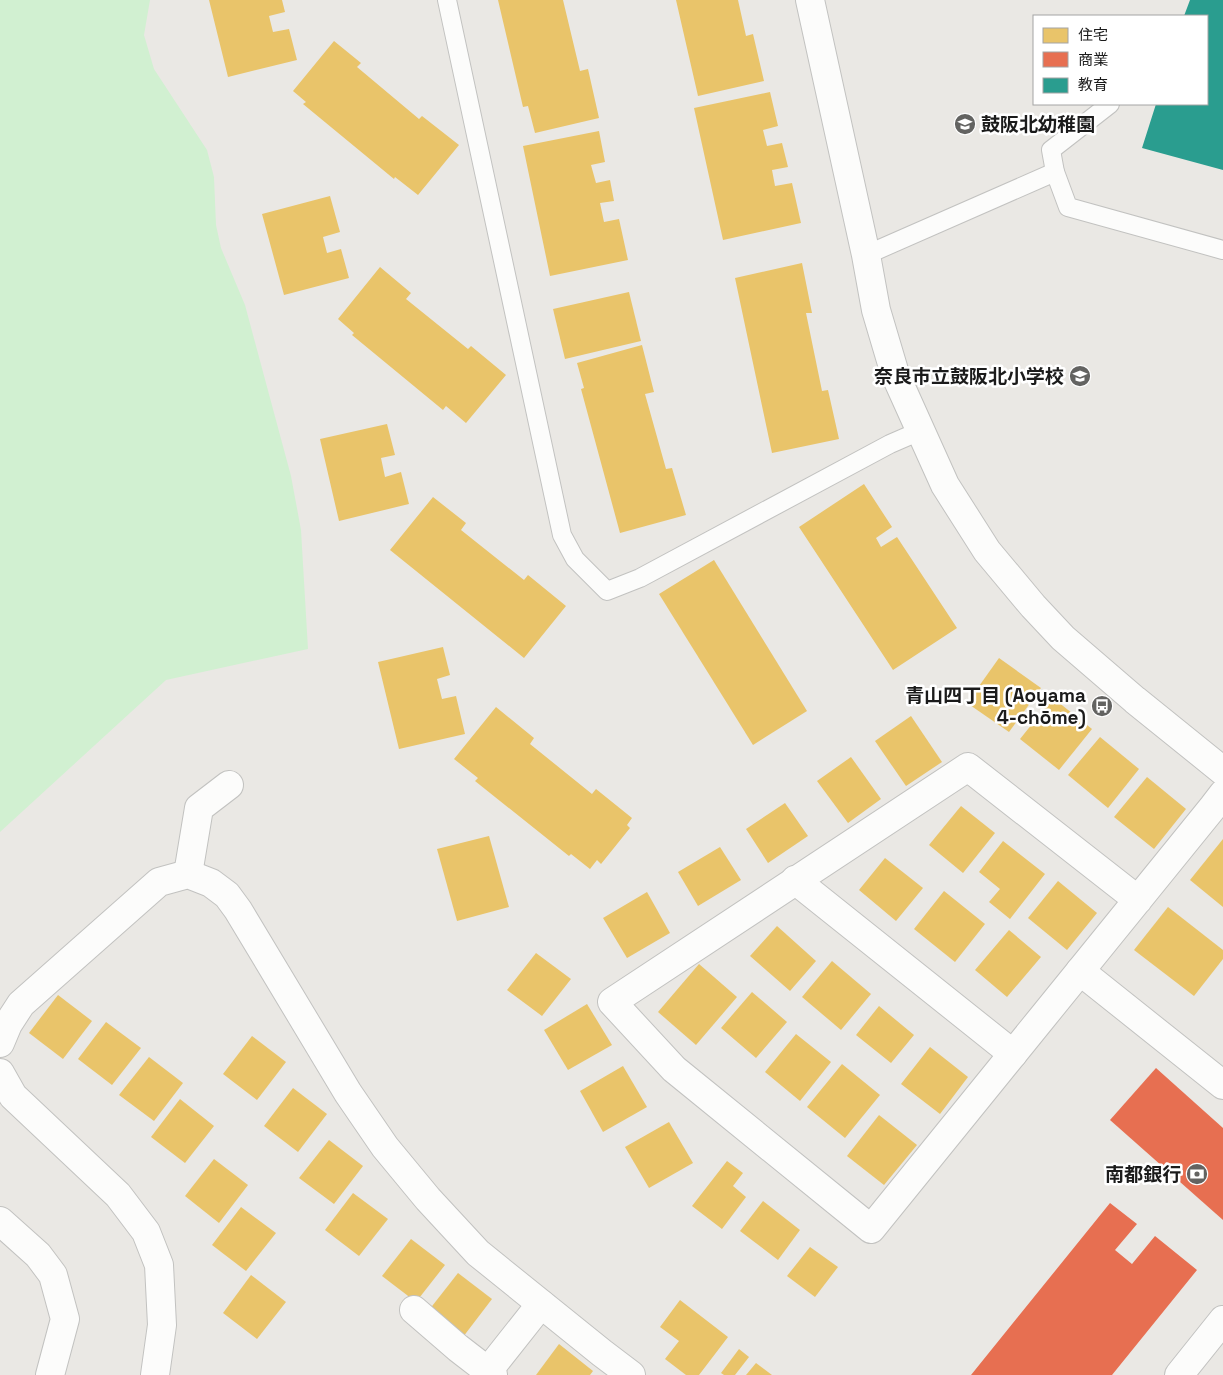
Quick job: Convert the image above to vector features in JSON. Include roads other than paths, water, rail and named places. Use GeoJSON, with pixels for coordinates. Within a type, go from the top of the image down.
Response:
{"type":"FeatureCollection","features":[{"type":"Feature","properties":{"kind":"street"},"geometry":{"type":"LineString","coordinates":[[810,0],[876,310],[895,374],[950,493],[987,550],[1033,606],[1063,638],[1135,700],[1223,771]]}},
{"type":"Feature","properties":{"kind":"street"},"geometry":{"type":"LineString","coordinates":[[1138,900],[968,767],[612,1002],[674,1069],[871,1229],[1138,900],[1223,794]]}},
{"type":"Feature","properties":{"kind":"street"},"geometry":{"type":"LineString","coordinates":[[188,874],[199,808],[229,785]]}},
{"type":"Feature","properties":{"kind":"street"},"geometry":{"type":"LineString","coordinates":[[0,1042],[20,1004],[159,882],[188,874],[211,883],[227,895],[295,1003],[348,1093],[385,1147],[428,1199],[478,1253],[602,1354],[631,1375]]}},
{"type":"Feature","properties":{"kind":"street"},"geometry":{"type":"LineString","coordinates":[[795,880],[1013,1054]]}},
{"type":"Feature","properties":{"kind":"street"},"geometry":{"type":"LineString","coordinates":[[1080,971],[1223,1085]]}},
{"type":"Feature","properties":{"kind":"street"},"geometry":{"type":"LineString","coordinates":[[0,1073],[13,1096],[118,1195],[146,1232],[160,1265],[162,1325],[155,1375]]}},
{"type":"Feature","properties":{"kind":"street"},"geometry":{"type":"LineString","coordinates":[[0,1221],[38,1255],[53,1275],[65,1319],[50,1375]]}},
{"type":"Feature","properties":{"kind":"street"},"geometry":{"type":"LineString","coordinates":[[414,1310],[458,1348],[491,1373],[541,1304]]}},
{"type":"Feature","properties":{"kind":"street"},"geometry":{"type":"LineString","coordinates":[[1179,1375],[1223,1320]]}},
{"type":"Feature","properties":{"kind":"lane"},"geometry":{"type":"LineString","coordinates":[[447,0],[562,535],[576,559],[607,591],[640,578],[920,430]]}},
{"type":"Feature","properties":{"kind":"lane"},"geometry":{"type":"LineString","coordinates":[[1109,105],[1051,150],[1055,172],[1068,207],[1223,250]]}},
{"type":"Feature","properties":{"kind":"lane"},"geometry":{"type":"LineString","coordinates":[[866,256],[1055,172]]}},
{"type":"Feature","properties":{"kind":"place","name":"鼓阪北幼稚園"},"geometry":{"type":"Point","coordinates":[965,124]}},
{"type":"Feature","properties":{"kind":"place","name":"奈良市立鼓阪北小学校"},"geometry":{"type":"Point","coordinates":[1080,376]}},
{"type":"Feature","properties":{"kind":"place","name":"青山四丁目 (Aoyama 4-chōme)"},"geometry":{"type":"Point","coordinates":[1102,706]}},
{"type":"Feature","properties":{"kind":"place","name":"南都銀行"},"geometry":{"type":"Point","coordinates":[1197,1174]}}]}
